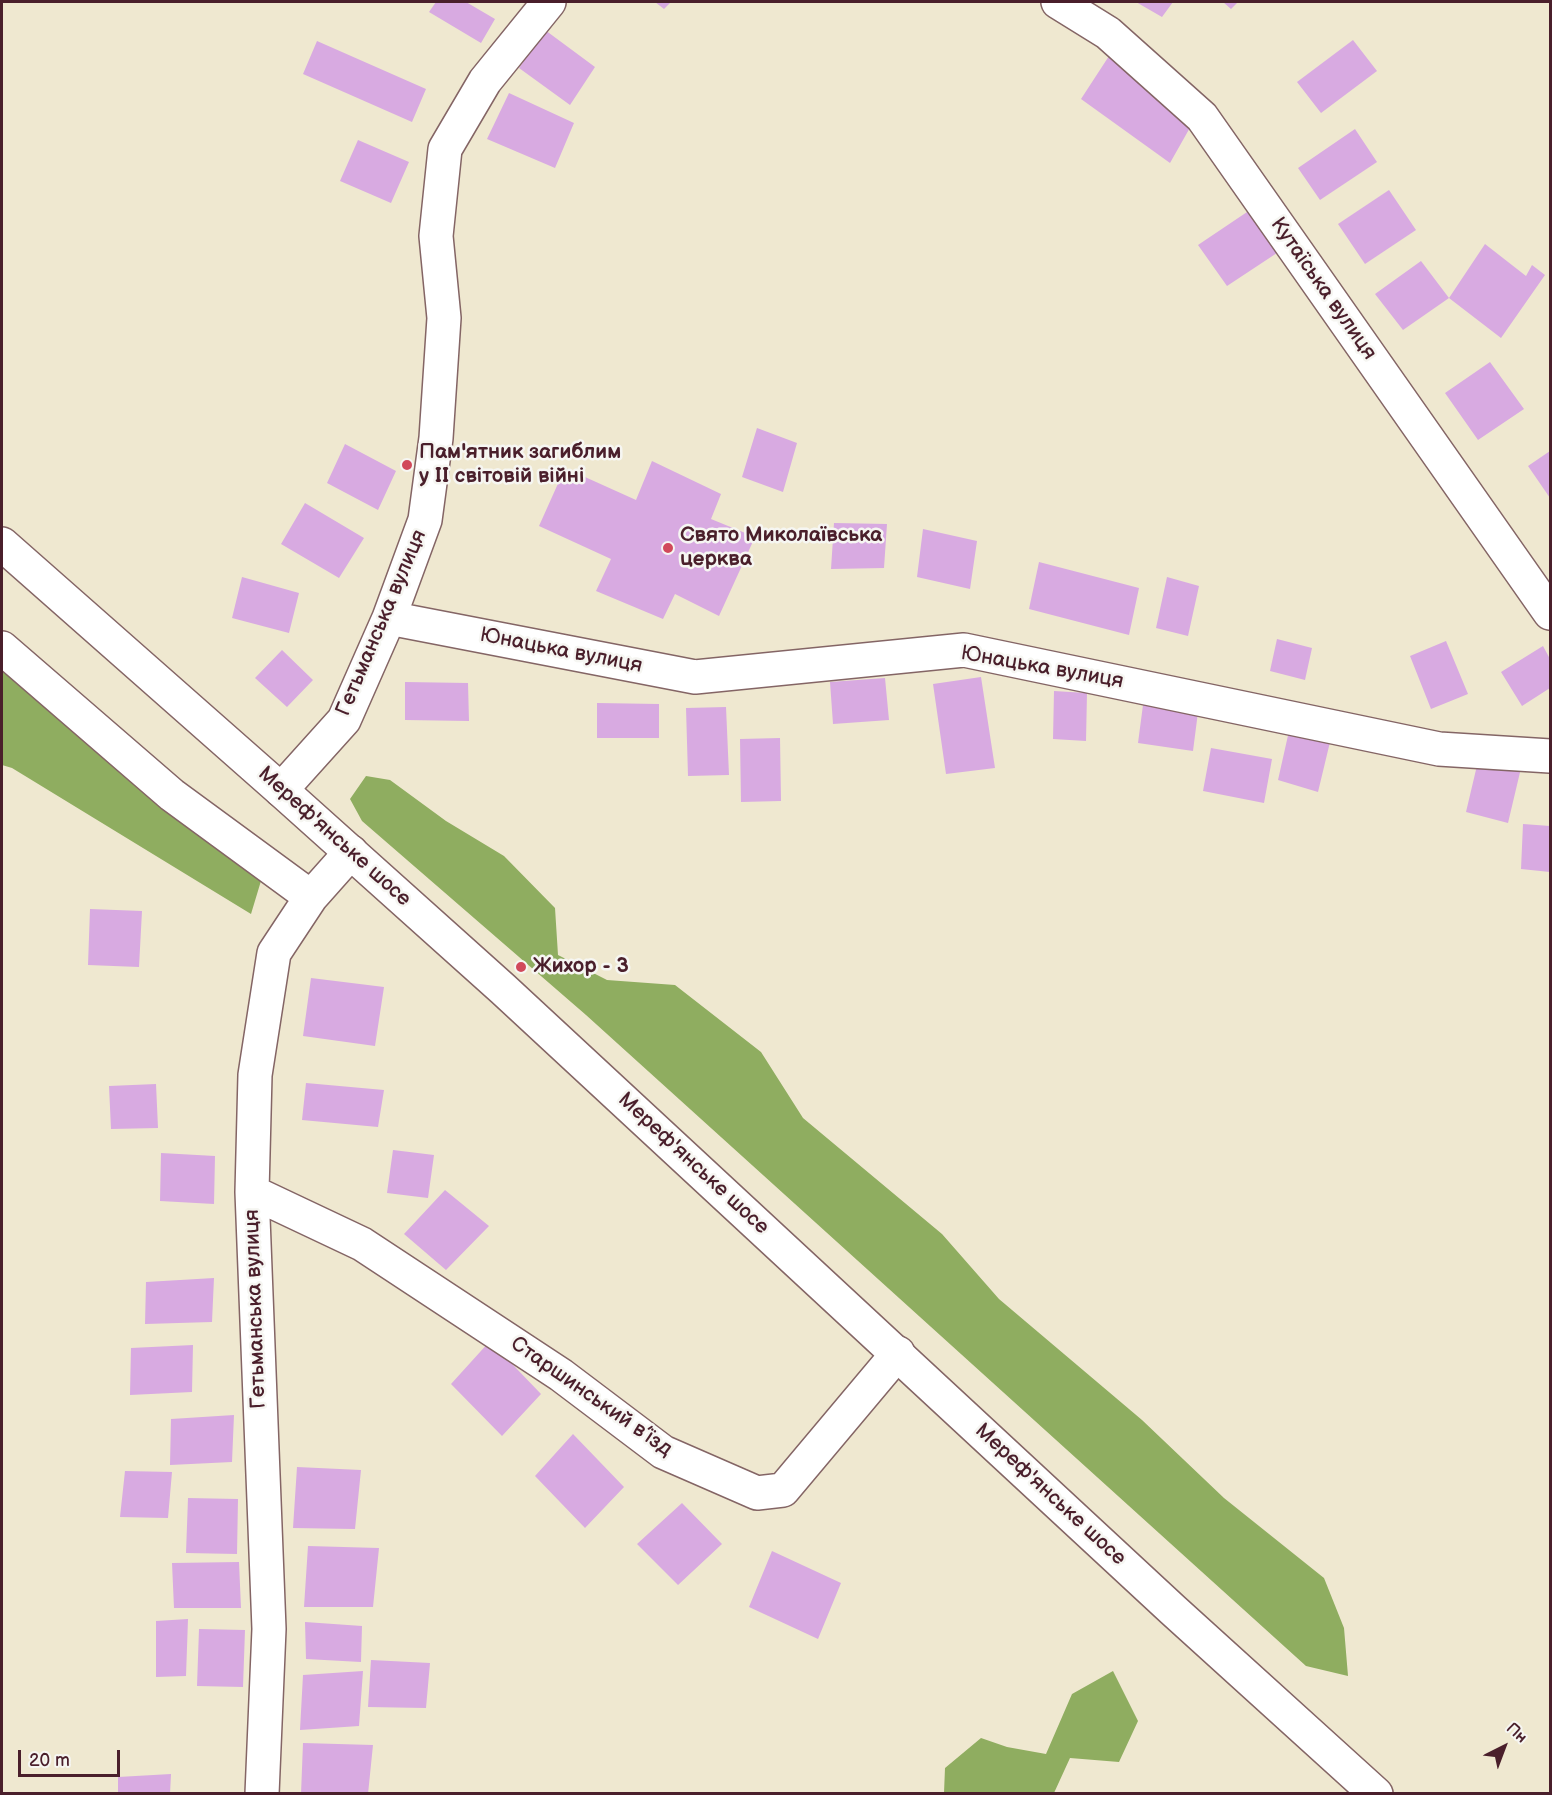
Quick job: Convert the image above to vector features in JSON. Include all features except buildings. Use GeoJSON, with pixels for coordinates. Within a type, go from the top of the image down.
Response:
{"type":"FeatureCollection","features":[{"type":"Feature","properties":{"kind":"main road","name":"Гетьманська вулиця"},"geometry":{"type":"LineString","coordinates":[[281,790],[344,720],[389,618],[425,520],[436,438],[444,318],[436,236],[445,149],[485,81],[549,2]]}},
{"type":"Feature","properties":{"kind":"main road","name":"Кутаїська вулиця"},"geometry":{"type":"LineString","coordinates":[[1058,2],[1108,33],[1203,117],[1551,613]]}},
{"type":"Feature","properties":{"kind":"main road","name":"Мереф'янське шосе"},"geometry":{"type":"LineString","coordinates":[[2,544],[351,852],[529,1013],[1173,1610],[1376,1794]]}},
{"type":"Feature","properties":{"kind":"main road","name":"Юнацька вулиця"},"geometry":{"type":"LineString","coordinates":[[389,618],[695,677],[964,650],[1439,749],[1551,756]]}},
{"type":"Feature","properties":{"kind":"main road"},"geometry":{"type":"LineString","coordinates":[[2,648],[172,795],[310,897]]}},
{"type":"Feature","properties":{"kind":"main road","name":"Гетьманська вулиця"},"geometry":{"type":"LineString","coordinates":[[262,1794],[269,1629],[252,1192],[255,1075],[274,953],[310,897],[351,852]]}},
{"type":"Feature","properties":{"kind":"main road","name":"Старшинський в’їзд"},"geometry":{"type":"LineString","coordinates":[[252,1192],[362,1244],[561,1375],[663,1452],[757,1493],[783,1490],[898,1353]]}},
{"type":"Feature","properties":{"kind":"green space"},"geometry":{"type":"Polygon","coordinates":[[[2,654],[270,851],[251,914],[12,768],[2,765],[2,654]]]}},
{"type":"Feature","properties":{"kind":"green space"},"geometry":{"type":"Polygon","coordinates":[[[366,776],[390,780],[446,821],[504,856],[555,908],[558,955],[607,980],[675,985],[761,1052],[803,1118],[942,1234],[999,1299],[1142,1420],[1224,1498],[1324,1578],[1344,1628],[1348,1676],[1306,1666],[586,1015],[362,821],[350,799],[366,776]]]}},
{"type":"Feature","properties":{"kind":"green space"},"geometry":{"type":"Polygon","coordinates":[[[1113,1671],[1138,1721],[1119,1762],[1070,1758],[1054,1793],[944,1793],[945,1768],[981,1738],[1007,1747],[1046,1754],[1072,1694],[1113,1671]]]}},
{"type":"Feature","properties":{"kind":"place","name":"Пам'ятник загиблим у II світовій війні"},"geometry":{"type":"Point","coordinates":[407,465]}},
{"type":"Feature","properties":{"kind":"place","name":"Свято Миколаївська церква"},"geometry":{"type":"Point","coordinates":[668,548]}},
{"type":"Feature","properties":{"kind":"place","name":"Жихор - 3"},"geometry":{"type":"Point","coordinates":[521,967]}}]}
